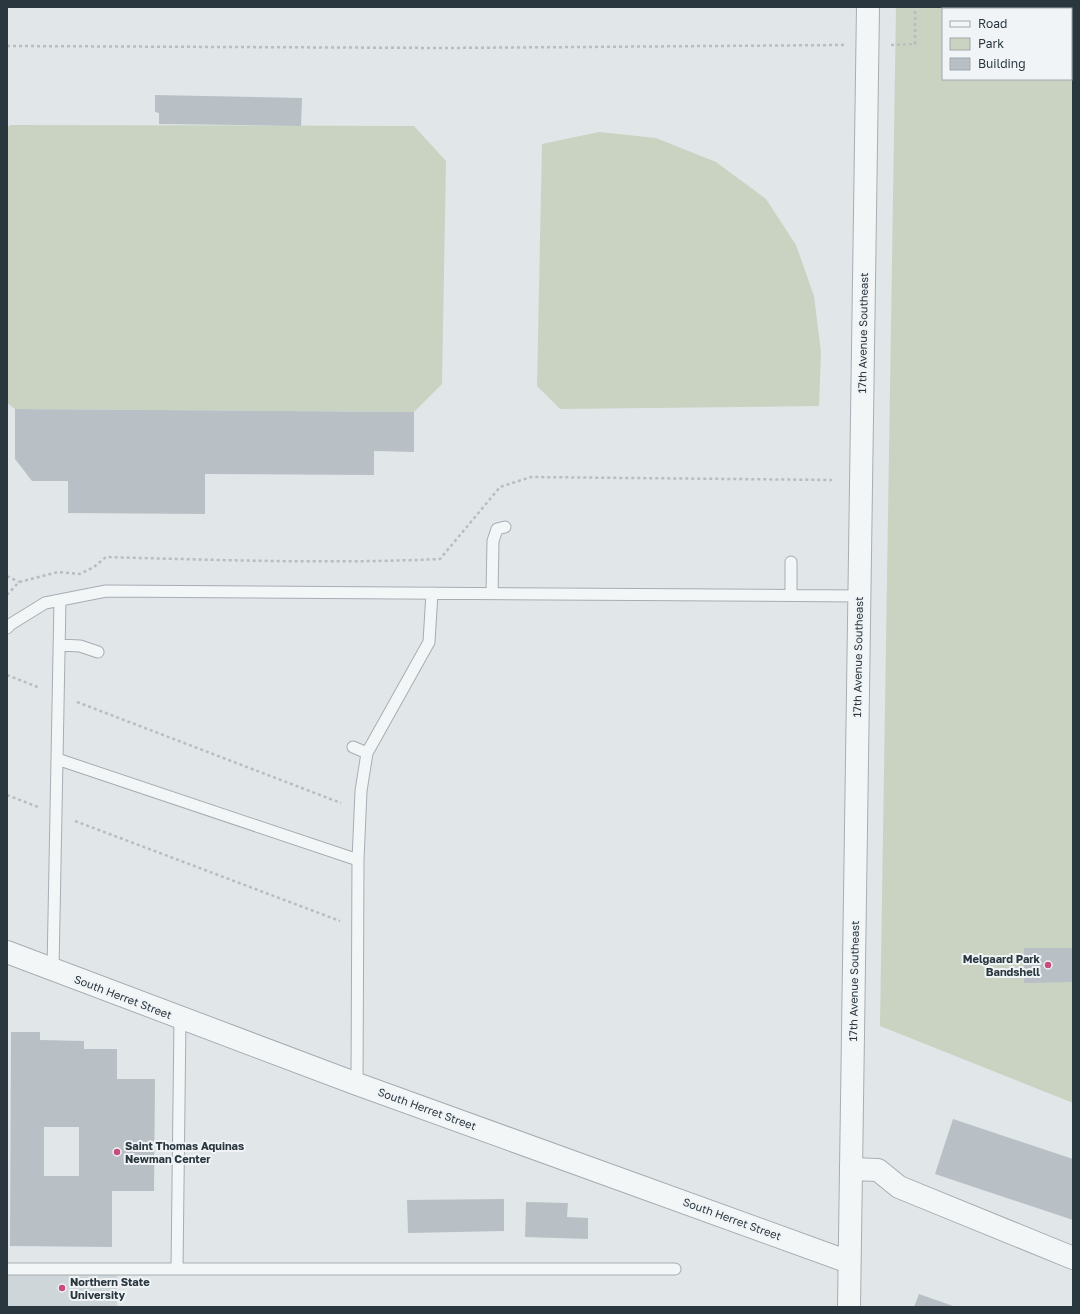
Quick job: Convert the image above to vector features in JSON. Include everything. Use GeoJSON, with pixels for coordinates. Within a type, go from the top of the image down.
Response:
{"type":"FeatureCollection","features":[{"type":"Feature","properties":{"kind":"street","name":"17th Avenue Southeast"},"geometry":{"type":"LineString","coordinates":[[849,1307],[868,7]]}},
{"type":"Feature","properties":{"kind":"street","name":"South Herret Street"},"geometry":{"type":"LineString","coordinates":[[7,952],[357,1084],[849,1262]]}},
{"type":"Feature","properties":{"kind":"street"},"geometry":{"type":"LineString","coordinates":[[851,1169],[878,1170],[899,1187],[1073,1258]]}},
{"type":"Feature","properties":{"kind":"lane"},"geometry":{"type":"LineString","coordinates":[[492,593],[492,541],[497,529],[505,527]]}},
{"type":"Feature","properties":{"kind":"lane"},"geometry":{"type":"LineString","coordinates":[[791,562],[791,595]]}},
{"type":"Feature","properties":{"kind":"lane"},"geometry":{"type":"LineString","coordinates":[[7,628],[45,603],[106,591],[859,596]]}},
{"type":"Feature","properties":{"kind":"lane"},"geometry":{"type":"LineString","coordinates":[[357,1084],[358,860],[361,791],[367,753],[429,642],[432,593]]}},
{"type":"Feature","properties":{"kind":"lane"},"geometry":{"type":"LineString","coordinates":[[53,970],[60,600]]}},
{"type":"Feature","properties":{"kind":"lane"},"geometry":{"type":"LineString","coordinates":[[59,645],[80,646],[98,652]]}},
{"type":"Feature","properties":{"kind":"lane"},"geometry":{"type":"LineString","coordinates":[[352,747],[367,753]]}},
{"type":"Feature","properties":{"kind":"lane"},"geometry":{"type":"LineString","coordinates":[[57,759],[358,860]]}},
{"type":"Feature","properties":{"kind":"lane"},"geometry":{"type":"LineString","coordinates":[[177,1269],[180,1018]]}},
{"type":"Feature","properties":{"kind":"lane"},"geometry":{"type":"LineString","coordinates":[[7,1269],[675,1269]]}},
{"type":"Feature","properties":{"kind":"path"},"geometry":{"type":"LineString","coordinates":[[7,46],[446,48],[915,44],[915,7]]}},
{"type":"Feature","properties":{"kind":"path"},"geometry":{"type":"LineString","coordinates":[[7,594],[19,582],[58,572],[80,574],[94,567],[106,557],[253,561],[380,562],[440,559],[500,486],[531,477],[832,480]]}},
{"type":"Feature","properties":{"kind":"path"},"geometry":{"type":"LineString","coordinates":[[7,576],[19,582]]}},
{"type":"Feature","properties":{"kind":"path"},"geometry":{"type":"LineString","coordinates":[[7,675],[360,810]]}},
{"type":"Feature","properties":{"kind":"path"},"geometry":{"type":"LineString","coordinates":[[7,795],[358,928]]}},
{"type":"Feature","properties":{"kind":"shaded area","name":"Northern State University"},"geometry":{"type":"Polygon","coordinates":[[[7,1269],[117,1269],[117,1307],[7,1307],[7,1269]]]}},
{"type":"Feature","properties":{"kind":"green space"},"geometry":{"type":"Polygon","coordinates":[[[896,7],[1073,7],[1073,1103],[880,1026],[896,7]]]}},
{"type":"Feature","properties":{"kind":"green space"},"geometry":{"type":"Polygon","coordinates":[[[10,125],[414,126],[446,161],[442,384],[414,412],[15,409],[7,403],[7,128],[10,125]]]}},
{"type":"Feature","properties":{"kind":"green space"},"geometry":{"type":"Polygon","coordinates":[[[599,132],[656,138],[716,162],[766,199],[796,245],[814,296],[821,352],[819,406],[560,409],[537,386],[542,144],[599,132]]]}},
{"type":"Feature","properties":{"kind":"building"},"geometry":{"type":"Polygon","coordinates":[[[155,95],[302,98],[301,126],[159,124],[159,113],[155,112],[155,95]]]}},
{"type":"Feature","properties":{"kind":"building"},"geometry":{"type":"Polygon","coordinates":[[[15,409],[414,412],[414,452],[374,451],[374,475],[205,474],[205,514],[68,513],[68,481],[32,481],[15,459],[15,409]]]}},
{"type":"Feature","properties":{"kind":"building","name":"Melgaard Park Bandshell"},"geometry":{"type":"Polygon","coordinates":[[[1024,948],[1073,948],[1073,982],[1024,983],[1024,948]]]}},
{"type":"Feature","properties":{"kind":"building","name":"Saint Thomas Aquinas Newman Center"},"geometry":{"type":"Polygon","coordinates":[[[11,1032],[40,1032],[40,1040],[84,1041],[84,1049],[117,1049],[117,1079],[155,1079],[154,1191],[112,1191],[112,1247],[10,1246],[11,1032]],[[44,1127],[44,1176],[79,1176],[79,1127],[44,1127]]]}},
{"type":"Feature","properties":{"kind":"building"},"geometry":{"type":"Polygon","coordinates":[[[953,1119],[1073,1159],[1073,1220],[935,1174],[953,1119]]]}},
{"type":"Feature","properties":{"kind":"building"},"geometry":{"type":"Polygon","coordinates":[[[504,1199],[504,1231],[408,1233],[407,1200],[504,1199]]]}},
{"type":"Feature","properties":{"kind":"building"},"geometry":{"type":"Polygon","coordinates":[[[526,1202],[568,1203],[567,1217],[588,1218],[588,1239],[525,1237],[526,1202]]]}},
{"type":"Feature","properties":{"kind":"building"},"geometry":{"type":"Polygon","coordinates":[[[919,1294],[956,1307],[914,1307],[919,1294]]]}},
{"type":"Feature","properties":{"kind":"place","name":"Melgaard Park Bandshell"},"geometry":{"type":"Point","coordinates":[1048,965]}},
{"type":"Feature","properties":{"kind":"place","name":"Saint Thomas Aquinas Newman Center"},"geometry":{"type":"Point","coordinates":[117,1152]}},
{"type":"Feature","properties":{"kind":"place","name":"Northern State University"},"geometry":{"type":"Point","coordinates":[62,1288]}}]}
